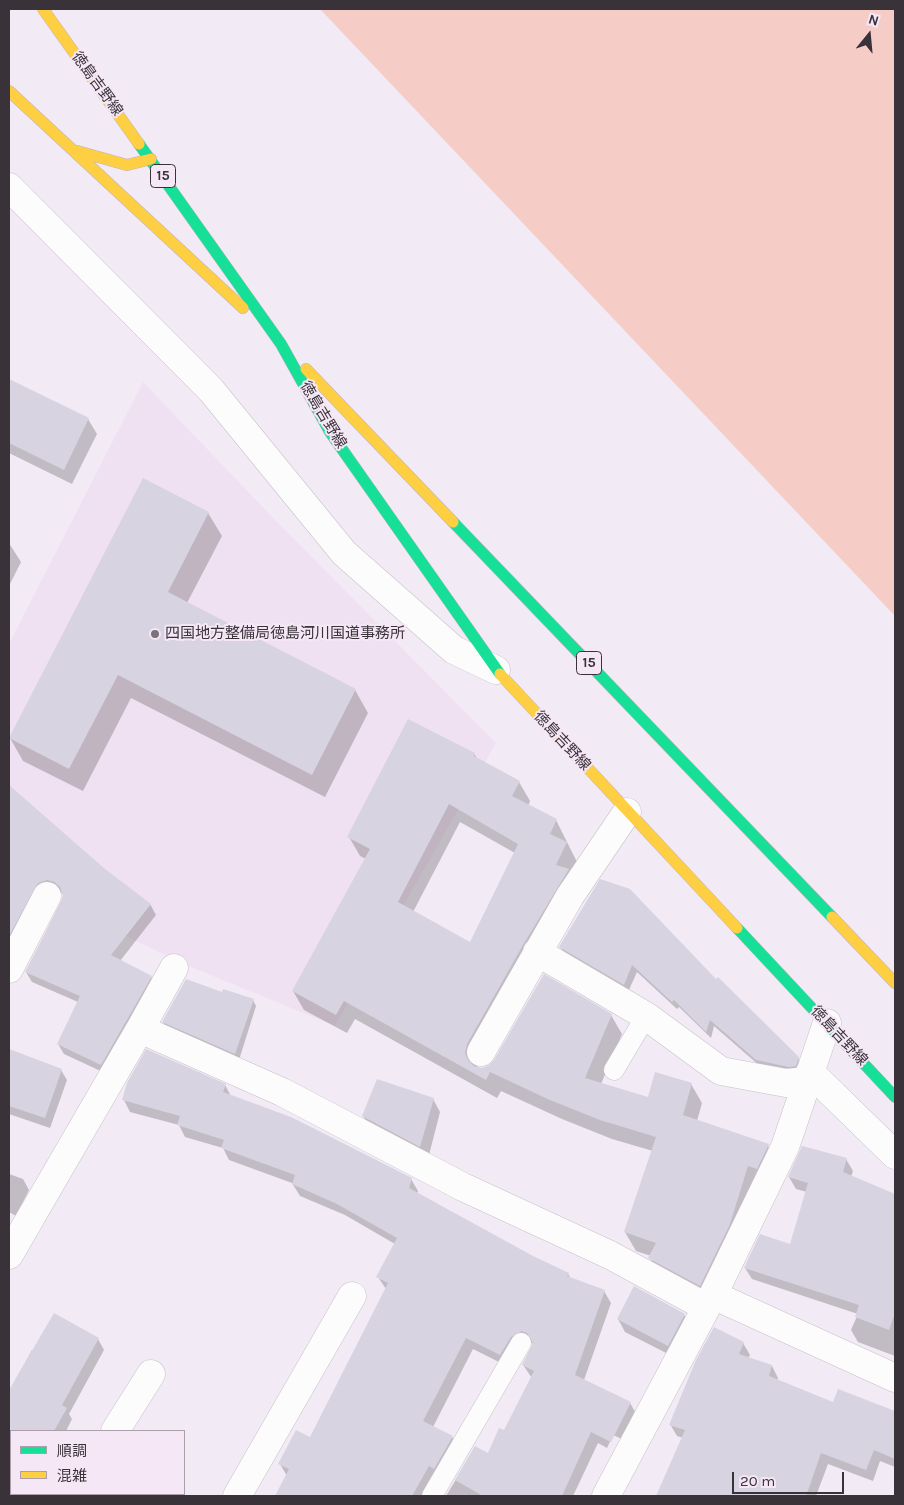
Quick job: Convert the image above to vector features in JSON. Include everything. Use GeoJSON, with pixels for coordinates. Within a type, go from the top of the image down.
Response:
{"type":"FeatureCollection","features":[{"type":"Feature","properties":{"kind":"main road","name":"徳島吉野線"},"geometry":{"type":"LineString","coordinates":[[43,9],[151,158],[281,344],[330,432],[496,670],[895,1097]]}},
{"type":"Feature","properties":{"kind":"main road","name":"徳島吉野線"},"geometry":{"type":"LineString","coordinates":[[9,90],[68,148],[281,344],[895,983]]}},
{"type":"Feature","properties":{"kind":"main road","name":"徳島吉野線"},"geometry":{"type":"LineString","coordinates":[[68,148],[100,159],[127,165],[151,158]]}},
{"type":"Feature","properties":{"kind":"street"},"geometry":{"type":"LineString","coordinates":[[9,187],[211,390],[344,553],[454,650],[496,670]]}},
{"type":"Feature","properties":{"kind":"street"},"geometry":{"type":"LineString","coordinates":[[481,1052],[570,896],[627,812]]}},
{"type":"Feature","properties":{"kind":"street"},"geometry":{"type":"LineString","coordinates":[[9,969],[47,896]]}},
{"type":"Feature","properties":{"kind":"street"},"geometry":{"type":"LineString","coordinates":[[537,952],[646,1016],[721,1071],[786,1083],[809,1076]]}},
{"type":"Feature","properties":{"kind":"street"},"geometry":{"type":"LineString","coordinates":[[9,1255],[174,968]]}},
{"type":"Feature","properties":{"kind":"street"},"geometry":{"type":"LineString","coordinates":[[606,1496],[710,1301],[785,1148],[827,1023]]}},
{"type":"Feature","properties":{"kind":"street"},"geometry":{"type":"LineString","coordinates":[[140,1029],[282,1092],[463,1187],[610,1255],[710,1301],[895,1378]]}},
{"type":"Feature","properties":{"kind":"street"},"geometry":{"type":"LineString","coordinates":[[809,1076],[895,1155]]}},
{"type":"Feature","properties":{"kind":"street"},"geometry":{"type":"LineString","coordinates":[[237,1496],[352,1296]]}},
{"type":"Feature","properties":{"kind":"street"},"geometry":{"type":"LineString","coordinates":[[116,1430],[151,1374]]}},
{"type":"Feature","properties":{"kind":"lane"},"geometry":{"type":"LineString","coordinates":[[614,1070],[646,1016]]}},
{"type":"Feature","properties":{"kind":"lane"},"geometry":{"type":"LineString","coordinates":[[432,1496],[521,1343]]}},
{"type":"Feature","properties":{"kind":"shaded area"},"geometry":{"type":"Polygon","coordinates":[[[320,9],[895,9],[895,616],[320,9]]]}},
{"type":"Feature","properties":{"kind":"shaded area"},"geometry":{"type":"Polygon","coordinates":[[[143,382],[276,521],[496,743],[335,1026],[191,967],[109,928],[9,848],[9,644],[143,382]]]}},
{"type":"Feature","properties":{"kind":"building"},"geometry":{"type":"Polygon","coordinates":[[[9,379],[89,418],[64,470],[9,443],[9,379]]]}},
{"type":"Feature","properties":{"kind":"building","name":"四国地方整備局徳島河川国道事務所"},"geometry":{"type":"Polygon","coordinates":[[[143,478],[209,512],[168,592],[356,689],[312,775],[118,675],[69,769],[9,738],[143,478]]]}},
{"type":"Feature","properties":{"kind":"building"},"geometry":{"type":"Polygon","coordinates":[[[408,719],[475,753],[474,756],[520,781],[512,796],[557,819],[550,834],[567,842],[556,865],[569,869],[467,1044],[465,1053],[468,1060],[474,1066],[482,1068],[494,1060],[544,974],[612,1014],[585,1078],[648,1097],[655,1072],[692,1083],[683,1115],[769,1144],[757,1169],[748,1166],[730,1224],[700,1286],[648,1258],[656,1243],[624,1232],[656,1137],[600,1120],[550,1100],[490,1072],[486,1080],[344,1001],[336,1015],[292,991],[370,849],[347,837],[408,719]],[[449,804],[398,902],[470,942],[518,844],[449,804]]]}},
{"type":"Feature","properties":{"kind":"building"},"geometry":{"type":"Polygon","coordinates":[[[9,785],[105,869],[151,904],[111,955],[152,976],[101,1065],[57,1044],[80,996],[25,972],[61,903],[63,895],[60,887],[54,882],[47,880],[38,883],[9,936],[9,785]]]}},
{"type":"Feature","properties":{"kind":"building"},"geometry":{"type":"Polygon","coordinates":[[[600,879],[630,889],[716,979],[718,977],[799,1057],[796,1066],[789,1067],[756,1060],[710,1020],[706,1032],[674,1000],[672,1002],[632,965],[624,985],[559,947],[600,879]]]}},
{"type":"Feature","properties":{"kind":"building"},"geometry":{"type":"Polygon","coordinates":[[[186,979],[222,992],[223,989],[254,999],[235,1054],[162,1022],[186,979]]]}},
{"type":"Feature","properties":{"kind":"building"},"geometry":{"type":"Polygon","coordinates":[[[9,1049],[62,1069],[45,1118],[9,1106],[9,1049]]]}},
{"type":"Feature","properties":{"kind":"building"},"geometry":{"type":"Polygon","coordinates":[[[146,1049],[226,1084],[223,1092],[291,1117],[412,1178],[409,1188],[533,1256],[569,1273],[567,1276],[605,1290],[575,1375],[631,1402],[611,1442],[591,1432],[562,1496],[483,1496],[455,1480],[475,1446],[488,1453],[499,1428],[504,1430],[534,1371],[522,1365],[533,1343],[527,1333],[522,1331],[511,1337],[500,1355],[466,1338],[423,1421],[453,1436],[434,1469],[429,1466],[412,1496],[275,1496],[289,1469],[278,1464],[296,1430],[310,1437],[388,1283],[376,1277],[397,1238],[337,1204],[292,1184],[295,1175],[221,1148],[224,1140],[177,1125],[180,1116],[122,1100],[127,1083],[146,1049]]]}},
{"type":"Feature","properties":{"kind":"building"},"geometry":{"type":"Polygon","coordinates":[[[377,1079],[434,1098],[420,1147],[362,1116],[377,1079]]]}},
{"type":"Feature","properties":{"kind":"building"},"geometry":{"type":"Polygon","coordinates":[[[802,1146],[847,1158],[843,1172],[895,1194],[895,1313],[889,1330],[855,1317],[859,1305],[744,1268],[760,1234],[790,1244],[808,1183],[788,1177],[802,1146]]]}},
{"type":"Feature","properties":{"kind":"building"},"geometry":{"type":"Polygon","coordinates":[[[634,1286],[685,1314],[668,1346],[617,1319],[634,1286]]]}},
{"type":"Feature","properties":{"kind":"building"},"geometry":{"type":"Polygon","coordinates":[[[54,1313],[99,1338],[62,1405],[67,1408],[55,1430],[9,1431],[9,1390],[54,1313]]]}},
{"type":"Feature","properties":{"kind":"building"},"geometry":{"type":"Polygon","coordinates":[[[714,1327],[744,1342],[739,1354],[772,1365],[769,1376],[833,1402],[838,1389],[895,1411],[895,1459],[874,1450],[866,1470],[821,1453],[806,1496],[656,1496],[685,1430],[669,1425],[696,1360],[714,1327]]]}},
{"type":"Feature","properties":{"kind":"traffic: fast"},"geometry":{"type":"LineString","coordinates":[[139,144],[281,344],[330,432],[500,674]]}},
{"type":"Feature","properties":{"kind":"traffic: fast"},"geometry":{"type":"LineString","coordinates":[[453,522],[832,917]]}},
{"type":"Feature","properties":{"kind":"traffic: fast"},"geometry":{"type":"LineString","coordinates":[[737,928],[895,1097]]}},
{"type":"Feature","properties":{"kind":"traffic: slow"},"geometry":{"type":"LineString","coordinates":[[43,9],[139,144]]}},
{"type":"Feature","properties":{"kind":"traffic: slow"},"geometry":{"type":"LineString","coordinates":[[9,91],[243,308]]}},
{"type":"Feature","properties":{"kind":"traffic: slow"},"geometry":{"type":"LineString","coordinates":[[77,151],[127,165],[151,159]]}},
{"type":"Feature","properties":{"kind":"traffic: slow"},"geometry":{"type":"LineString","coordinates":[[306,369],[453,522]]}},
{"type":"Feature","properties":{"kind":"traffic: slow"},"geometry":{"type":"LineString","coordinates":[[500,674],[737,928]]}},
{"type":"Feature","properties":{"kind":"traffic: slow"},"geometry":{"type":"LineString","coordinates":[[832,917],[895,983]]}},
{"type":"Feature","properties":{"kind":"place","name":"四国地方整備局徳島河川国道事務所"},"geometry":{"type":"Point","coordinates":[155,634]}}]}
